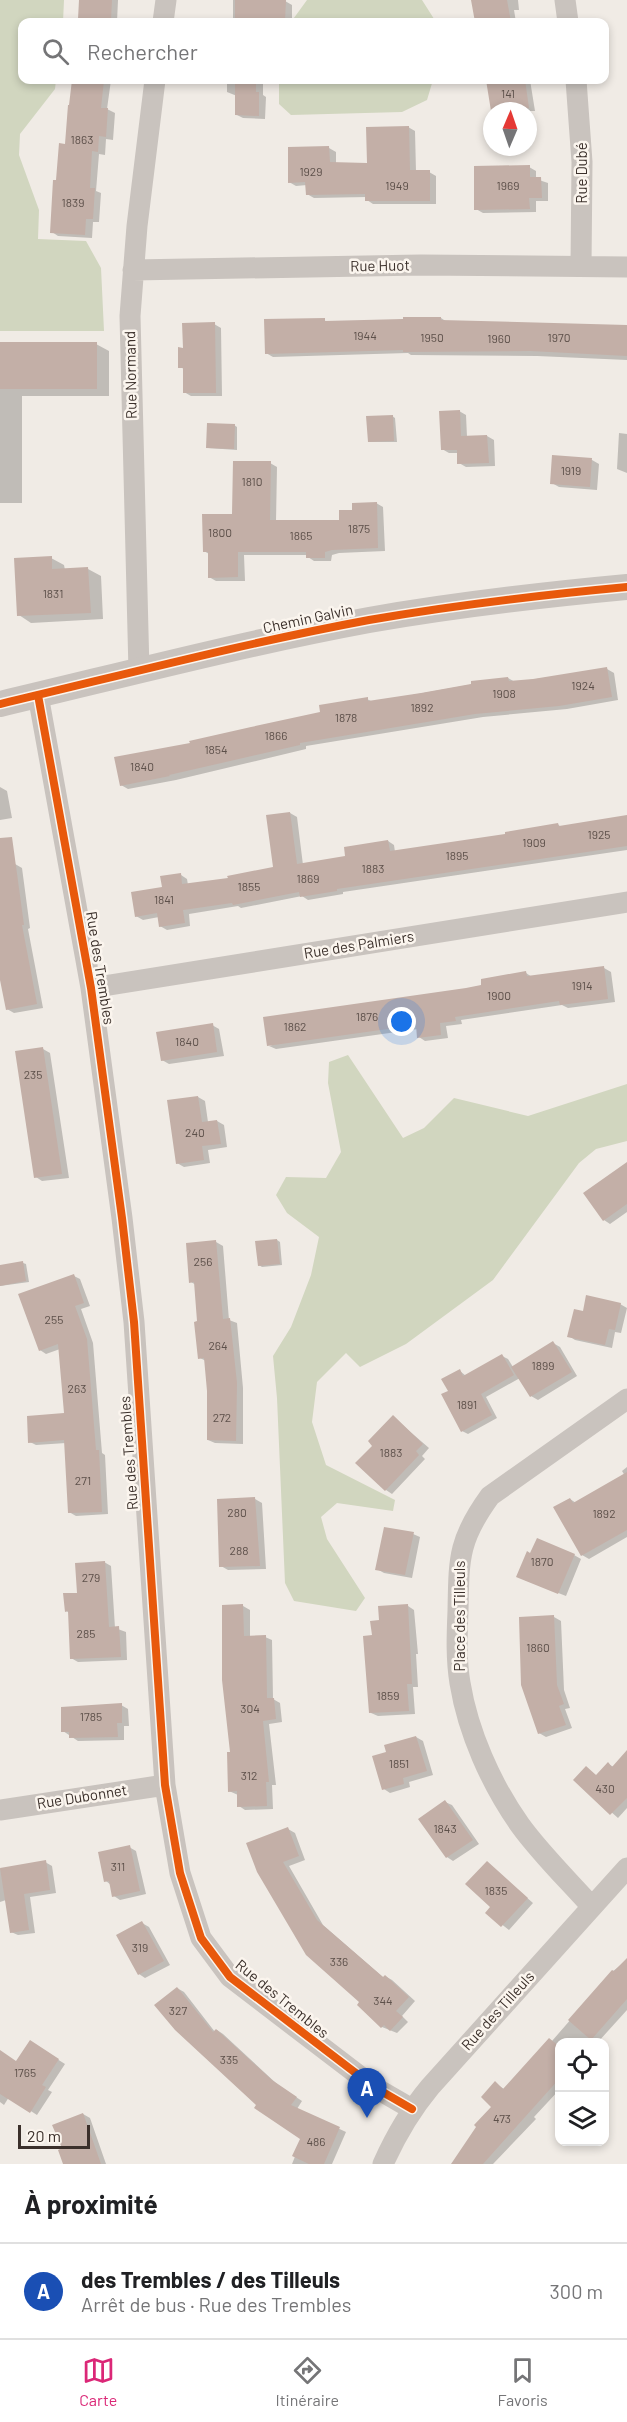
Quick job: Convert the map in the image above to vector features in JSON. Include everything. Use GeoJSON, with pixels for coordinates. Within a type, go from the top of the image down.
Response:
{"type":"FeatureCollection","features":[{"type":"Feature","properties":{"kind":"street"},"geometry":{"type":"LineString","coordinates":[[164,18],[166,0]]}},
{"type":"Feature","properties":{"kind":"street"},"geometry":{"type":"LineString","coordinates":[[565,0],[567,18]]}},
{"type":"Feature","properties":{"kind":"street","name":"Rue Normand"},"geometry":{"type":"LineString","coordinates":[[139,671],[130,316],[137,226],[155,84]]}},
{"type":"Feature","properties":{"kind":"street","name":"Rue Dubé"},"geometry":{"type":"LineString","coordinates":[[576,84],[582,162],[581,266]]}},
{"type":"Feature","properties":{"kind":"street","name":"Rue Huot"},"geometry":{"type":"LineString","coordinates":[[133,270],[421,265],[627,267]]}},
{"type":"Feature","properties":{"kind":"street","name":"Chemin Galvin"},"geometry":{"type":"LineString","coordinates":[[0,704],[370,620],[488,602],[627,586]]}},
{"type":"Feature","properties":{"kind":"street","name":"Rue des Trembles"},"geometry":{"type":"LineString","coordinates":[[38,695],[91,988],[134,1322],[165,1785],[180,1873],[201,1938],[230,1977],[374,2087],[412,2109]]}},
{"type":"Feature","properties":{"kind":"street","name":"Rue des Palmiers"},"geometry":{"type":"LineString","coordinates":[[91,988],[627,902]]}},
{"type":"Feature","properties":{"kind":"street","name":"Place des Tilleuls"},"geometry":{"type":"LineString","coordinates":[[592,1907],[520,1825],[491,1778],[472,1730],[460,1684],[457,1638],[459,1559],[474,1516],[490,1496],[627,1400]]}},
{"type":"Feature","properties":{"kind":"street","name":"Rue Dubonnet"},"geometry":{"type":"LineString","coordinates":[[0,1810],[165,1785]]}},
{"type":"Feature","properties":{"kind":"street","name":"Rue des Tilleuls"},"geometry":{"type":"LineString","coordinates":[[383,2164],[397,2133],[412,2109],[627,1868]]}},
{"type":"Feature","properties":{"kind":"green space"},"geometry":{"type":"Polygon","coordinates":[[[0,0],[64,0],[63,18],[18,18],[18,84],[56,84],[55,89],[20,134],[19,155],[39,210],[38,239],[86,241],[101,268],[104,331],[0,331],[0,0]]]}},
{"type":"Feature","properties":{"kind":"green space"},"geometry":{"type":"Polygon","coordinates":[[[307,0],[422,0],[433,18],[294,18],[307,0]]]}},
{"type":"Feature","properties":{"kind":"green space"},"geometry":{"type":"Polygon","coordinates":[[[279,84],[432,84],[427,100],[402,112],[291,115],[279,104],[279,84]]]}},
{"type":"Feature","properties":{"kind":"green space"},"geometry":{"type":"Polygon","coordinates":[[[348,1055],[403,1138],[424,1128],[454,1098],[528,1116],[627,1084],[627,1141],[596,1149],[579,1163],[493,1280],[406,1344],[360,1367],[346,1353],[317,1382],[312,1422],[326,1465],[395,1500],[393,1511],[337,1503],[321,1517],[327,1539],[365,1598],[356,1611],[294,1601],[285,1583],[273,1356],[291,1327],[311,1275],[319,1237],[287,1213],[276,1195],[286,1177],[326,1178],[341,1152],[328,1083],[329,1062],[348,1055]]]}},
{"type":"Feature","properties":{"kind":"building"},"geometry":{"type":"Polygon","coordinates":[[[79,0],[112,0],[111,18],[78,18],[79,0]]]}},
{"type":"Feature","properties":{"kind":"building"},"geometry":{"type":"Polygon","coordinates":[[[235,0],[286,0],[285,18],[235,18],[235,0]]]}},
{"type":"Feature","properties":{"kind":"building"},"geometry":{"type":"Polygon","coordinates":[[[471,0],[507,0],[510,18],[474,18],[471,0]]]}},
{"type":"Feature","properties":{"kind":"building"},"geometry":{"type":"Polygon","coordinates":[[[72,84],[104,84],[101,108],[108,108],[106,137],[99,136],[98,152],[92,151],[90,188],[95,188],[93,219],[86,219],[85,235],[50,233],[53,180],[56,180],[59,143],[65,144],[72,84]]]}},
{"type":"Feature","properties":{"kind":"building"},"geometry":{"type":"Polygon","coordinates":[[[235,84],[256,84],[256,92],[259,92],[259,116],[235,115],[235,84]]]}},
{"type":"Feature","properties":{"kind":"building"},"geometry":{"type":"Polygon","coordinates":[[[487,84],[526,84],[528,102],[490,102],[487,84]]]}},
{"type":"Feature","properties":{"kind":"building"},"geometry":{"type":"Polygon","coordinates":[[[409,126],[410,170],[430,170],[430,201],[365,201],[365,194],[306,195],[305,182],[288,183],[288,147],[329,146],[330,162],[367,163],[366,127],[409,126]]]}},
{"type":"Feature","properties":{"kind":"building"},"geometry":{"type":"Polygon","coordinates":[[[530,165],[530,177],[541,177],[542,198],[529,198],[530,209],[474,210],[474,166],[530,165]]]}},
{"type":"Feature","properties":{"kind":"building"},"geometry":{"type":"Polygon","coordinates":[[[403,317],[627,325],[627,356],[530,351],[403,352],[403,350],[265,354],[264,319],[325,318],[325,321],[403,319],[403,317]]]}},
{"type":"Feature","properties":{"kind":"building"},"geometry":{"type":"Polygon","coordinates":[[[215,322],[216,393],[183,393],[183,368],[178,368],[178,347],[183,348],[182,323],[215,322]]]}},
{"type":"Feature","properties":{"kind":"building"},"geometry":{"type":"Polygon","coordinates":[[[0,342],[97,342],[97,389],[0,389],[0,342]]]}},
{"type":"Feature","properties":{"kind":"building"},"geometry":{"type":"Polygon","coordinates":[[[460,410],[461,436],[487,435],[489,463],[457,464],[457,450],[441,450],[439,411],[460,410]]]}},
{"type":"Feature","properties":{"kind":"building"},"geometry":{"type":"Polygon","coordinates":[[[393,415],[394,441],[368,442],[366,416],[393,415]]]}},
{"type":"Feature","properties":{"kind":"building"},"geometry":{"type":"Polygon","coordinates":[[[207,423],[235,424],[234,449],[206,448],[207,423]]]}},
{"type":"Feature","properties":{"kind":"building"},"geometry":{"type":"Polygon","coordinates":[[[552,455],[592,458],[590,487],[550,484],[552,455]]]}},
{"type":"Feature","properties":{"kind":"building"},"geometry":{"type":"Polygon","coordinates":[[[233,461],[271,461],[270,520],[339,520],[339,510],[352,510],[352,503],[377,502],[378,548],[332,550],[325,552],[325,558],[306,558],[306,552],[238,552],[238,577],[208,578],[208,552],[203,552],[202,514],[232,514],[233,461]]]}},
{"type":"Feature","properties":{"kind":"building"},"geometry":{"type":"Polygon","coordinates":[[[52,556],[52,569],[88,567],[91,613],[17,616],[14,558],[52,556]]]}},
{"type":"Feature","properties":{"kind":"building"},"geometry":{"type":"Polygon","coordinates":[[[607,667],[612,697],[559,706],[475,714],[300,743],[300,745],[120,786],[114,757],[190,743],[189,741],[320,712],[319,705],[368,697],[368,701],[421,693],[471,684],[471,681],[508,677],[509,681],[533,679],[607,667]]]}},
{"type":"Feature","properties":{"kind":"building"},"geometry":{"type":"Polygon","coordinates":[[[290,812],[297,864],[345,856],[344,847],[388,840],[390,851],[505,834],[505,832],[558,823],[559,826],[627,815],[627,846],[337,889],[337,891],[300,897],[299,892],[233,905],[232,903],[183,910],[185,923],[159,927],[157,913],[135,917],[131,892],[162,887],[160,876],[181,873],[182,884],[228,878],[227,876],[273,867],[266,815],[290,812]]]}},
{"type":"Feature","properties":{"kind":"building"},"geometry":{"type":"Polygon","coordinates":[[[12,837],[24,925],[22,925],[37,1004],[6,1010],[0,980],[0,838],[12,837]]]}},
{"type":"Feature","properties":{"kind":"building"},"geometry":{"type":"Polygon","coordinates":[[[604,966],[608,999],[560,1005],[559,1001],[455,1017],[456,1021],[440,1023],[441,1035],[417,1038],[416,1025],[267,1046],[263,1017],[466,988],[481,985],[481,979],[526,971],[527,976],[604,966]]]}},
{"type":"Feature","properties":{"kind":"building"},"geometry":{"type":"Polygon","coordinates":[[[213,1023],[217,1052],[161,1061],[156,1032],[213,1023]]]}},
{"type":"Feature","properties":{"kind":"building"},"geometry":{"type":"Polygon","coordinates":[[[43,1047],[62,1174],[34,1178],[15,1051],[43,1047]]]}},
{"type":"Feature","properties":{"kind":"building"},"geometry":{"type":"Polygon","coordinates":[[[198,1096],[202,1122],[217,1120],[221,1144],[202,1146],[204,1160],[176,1164],[167,1100],[198,1096]]]}},
{"type":"Feature","properties":{"kind":"building"},"geometry":{"type":"Polygon","coordinates":[[[627,1162],[627,1204],[603,1221],[583,1193],[627,1162]]]}},
{"type":"Feature","properties":{"kind":"building"},"geometry":{"type":"Polygon","coordinates":[[[277,1239],[280,1264],[258,1266],[255,1241],[277,1239]]]}},
{"type":"Feature","properties":{"kind":"building"},"geometry":{"type":"Polygon","coordinates":[[[216,1240],[223,1319],[230,1318],[237,1383],[236,1441],[207,1440],[204,1358],[198,1359],[194,1322],[197,1321],[194,1282],[189,1283],[186,1243],[216,1240]]]}},
{"type":"Feature","properties":{"kind":"building"},"geometry":{"type":"Polygon","coordinates":[[[23,1261],[26,1281],[0,1286],[0,1265],[23,1261]]]}},
{"type":"Feature","properties":{"kind":"building"},"geometry":{"type":"Polygon","coordinates":[[[74,1274],[84,1303],[75,1306],[87,1339],[96,1450],[99,1450],[102,1512],[68,1513],[64,1440],[28,1443],[27,1416],[64,1413],[58,1344],[39,1351],[18,1294],[74,1274]]]}},
{"type":"Feature","properties":{"kind":"building"},"geometry":{"type":"Polygon","coordinates":[[[586,1295],[621,1303],[615,1330],[609,1329],[605,1345],[567,1337],[574,1309],[583,1311],[586,1295]]]}},
{"type":"Feature","properties":{"kind":"building"},"geometry":{"type":"Polygon","coordinates":[[[553,1341],[572,1372],[530,1397],[511,1367],[553,1341]]]}},
{"type":"Feature","properties":{"kind":"building"},"geometry":{"type":"Polygon","coordinates":[[[502,1354],[514,1375],[481,1394],[492,1415],[461,1432],[441,1394],[448,1391],[441,1379],[460,1369],[463,1376],[502,1354]]]}},
{"type":"Feature","properties":{"kind":"building"},"geometry":{"type":"Polygon","coordinates":[[[393,1415],[423,1444],[416,1451],[419,1455],[385,1491],[355,1463],[372,1446],[368,1441],[393,1415]]]}},
{"type":"Feature","properties":{"kind":"building"},"geometry":{"type":"Polygon","coordinates":[[[627,1472],[627,1530],[581,1556],[553,1507],[570,1498],[573,1503],[627,1472]]]}},
{"type":"Feature","properties":{"kind":"building"},"geometry":{"type":"Polygon","coordinates":[[[255,1497],[260,1566],[219,1567],[217,1499],[255,1497]]]}},
{"type":"Feature","properties":{"kind":"building"},"geometry":{"type":"Polygon","coordinates":[[[384,1527],[414,1532],[405,1575],[375,1570],[384,1527]]]}},
{"type":"Feature","properties":{"kind":"building"},"geometry":{"type":"Polygon","coordinates":[[[537,1538],[575,1554],[558,1594],[516,1577],[527,1551],[530,1553],[537,1538]]]}},
{"type":"Feature","properties":{"kind":"building"},"geometry":{"type":"Polygon","coordinates":[[[105,1561],[109,1627],[119,1626],[121,1657],[70,1659],[68,1611],[65,1612],[63,1593],[77,1593],[75,1563],[105,1561]]]}},
{"type":"Feature","properties":{"kind":"building"},"geometry":{"type":"Polygon","coordinates":[[[243,1604],[244,1636],[266,1635],[267,1698],[274,1698],[276,1719],[263,1721],[269,1782],[266,1782],[267,1806],[237,1807],[237,1791],[228,1792],[227,1752],[230,1752],[222,1680],[222,1605],[243,1604]]]}},
{"type":"Feature","properties":{"kind":"building"},"geometry":{"type":"Polygon","coordinates":[[[408,1604],[412,1684],[407,1684],[409,1711],[369,1713],[363,1636],[372,1635],[370,1621],[379,1620],[378,1606],[408,1604]]]}},
{"type":"Feature","properties":{"kind":"building"},"geometry":{"type":"Polygon","coordinates":[[[554,1615],[557,1685],[564,1704],[559,1706],[566,1725],[538,1734],[521,1685],[519,1617],[554,1615]]]}},
{"type":"Feature","properties":{"kind":"building"},"geometry":{"type":"Polygon","coordinates":[[[122,1703],[122,1723],[117,1723],[118,1737],[69,1738],[69,1732],[61,1732],[61,1707],[122,1703]]]}},
{"type":"Feature","properties":{"kind":"building"},"geometry":{"type":"Polygon","coordinates":[[[416,1736],[427,1771],[403,1778],[404,1784],[382,1790],[372,1756],[386,1752],[384,1745],[416,1736]]]}},
{"type":"Feature","properties":{"kind":"building"},"geometry":{"type":"Polygon","coordinates":[[[627,1750],[627,1798],[610,1815],[573,1780],[586,1766],[596,1775],[608,1762],[612,1767],[627,1750]]]}},
{"type":"Feature","properties":{"kind":"building"},"geometry":{"type":"Polygon","coordinates":[[[445,1800],[473,1840],[446,1858],[418,1819],[445,1800]]]}},
{"type":"Feature","properties":{"kind":"building"},"geometry":{"type":"Polygon","coordinates":[[[288,1827],[299,1856],[283,1862],[317,1920],[409,1997],[396,2011],[403,2017],[390,2031],[384,2025],[381,2028],[357,2005],[359,2002],[306,1955],[257,1872],[246,1843],[288,1827]]]}},
{"type":"Feature","properties":{"kind":"building"},"geometry":{"type":"Polygon","coordinates":[[[130,1845],[140,1891],[112,1897],[109,1881],[104,1882],[98,1852],[130,1845]]]}},
{"type":"Feature","properties":{"kind":"building"},"geometry":{"type":"Polygon","coordinates":[[[46,1860],[50,1890],[24,1894],[29,1930],[10,1933],[0,1868],[46,1860]]]}},
{"type":"Feature","properties":{"kind":"building"},"geometry":{"type":"Polygon","coordinates":[[[487,1861],[528,1898],[501,1927],[485,1913],[490,1907],[465,1884],[487,1861]]]}},
{"type":"Feature","properties":{"kind":"building"},"geometry":{"type":"Polygon","coordinates":[[[142,1921],[164,1961],[138,1975],[116,1935],[142,1921]]]}},
{"type":"Feature","properties":{"kind":"building"},"geometry":{"type":"Polygon","coordinates":[[[627,1958],[627,1999],[593,2038],[589,2038],[568,2020],[612,1970],[614,1971],[627,1958]]]}},
{"type":"Feature","properties":{"kind":"building"},"geometry":{"type":"Polygon","coordinates":[[[177,1987],[213,2032],[216,2029],[272,2080],[297,2097],[291,2105],[340,2127],[324,2164],[309,2164],[292,2156],[300,2139],[254,2108],[256,2105],[175,2030],[154,2005],[177,1987]]]}},
{"type":"Feature","properties":{"kind":"building"},"geometry":{"type":"Polygon","coordinates":[[[549,2038],[555,2043],[555,2084],[483,2164],[451,2164],[476,2127],[474,2125],[491,2107],[481,2097],[495,2081],[503,2089],[549,2038]]]}},
{"type":"Feature","properties":{"kind":"building"},"geometry":{"type":"Polygon","coordinates":[[[30,2040],[59,2059],[42,2085],[46,2087],[30,2113],[0,2094],[0,2050],[16,2061],[30,2040]]]}},
{"type":"Feature","properties":{"kind":"building"},"geometry":{"type":"Polygon","coordinates":[[[83,2113],[101,2164],[63,2164],[58,2150],[62,2148],[52,2125],[83,2113]]]}},
{"type":"Feature","properties":{"kind":"cycle path"},"geometry":{"type":"LineString","coordinates":[[0,704],[230,649],[369,620],[498,601],[627,587]]}},
{"type":"Feature","properties":{"kind":"cycle path"},"geometry":{"type":"LineString","coordinates":[[38,695],[91,988],[122,1218],[134,1322],[165,1785],[180,1873],[201,1938],[230,1977],[374,2087],[412,2109]]}},
{"type":"Feature","properties":{"kind":"place","name":"des Trembles / des Tilleuls"},"geometry":{"type":"Point","coordinates":[367,2118]}}]}
